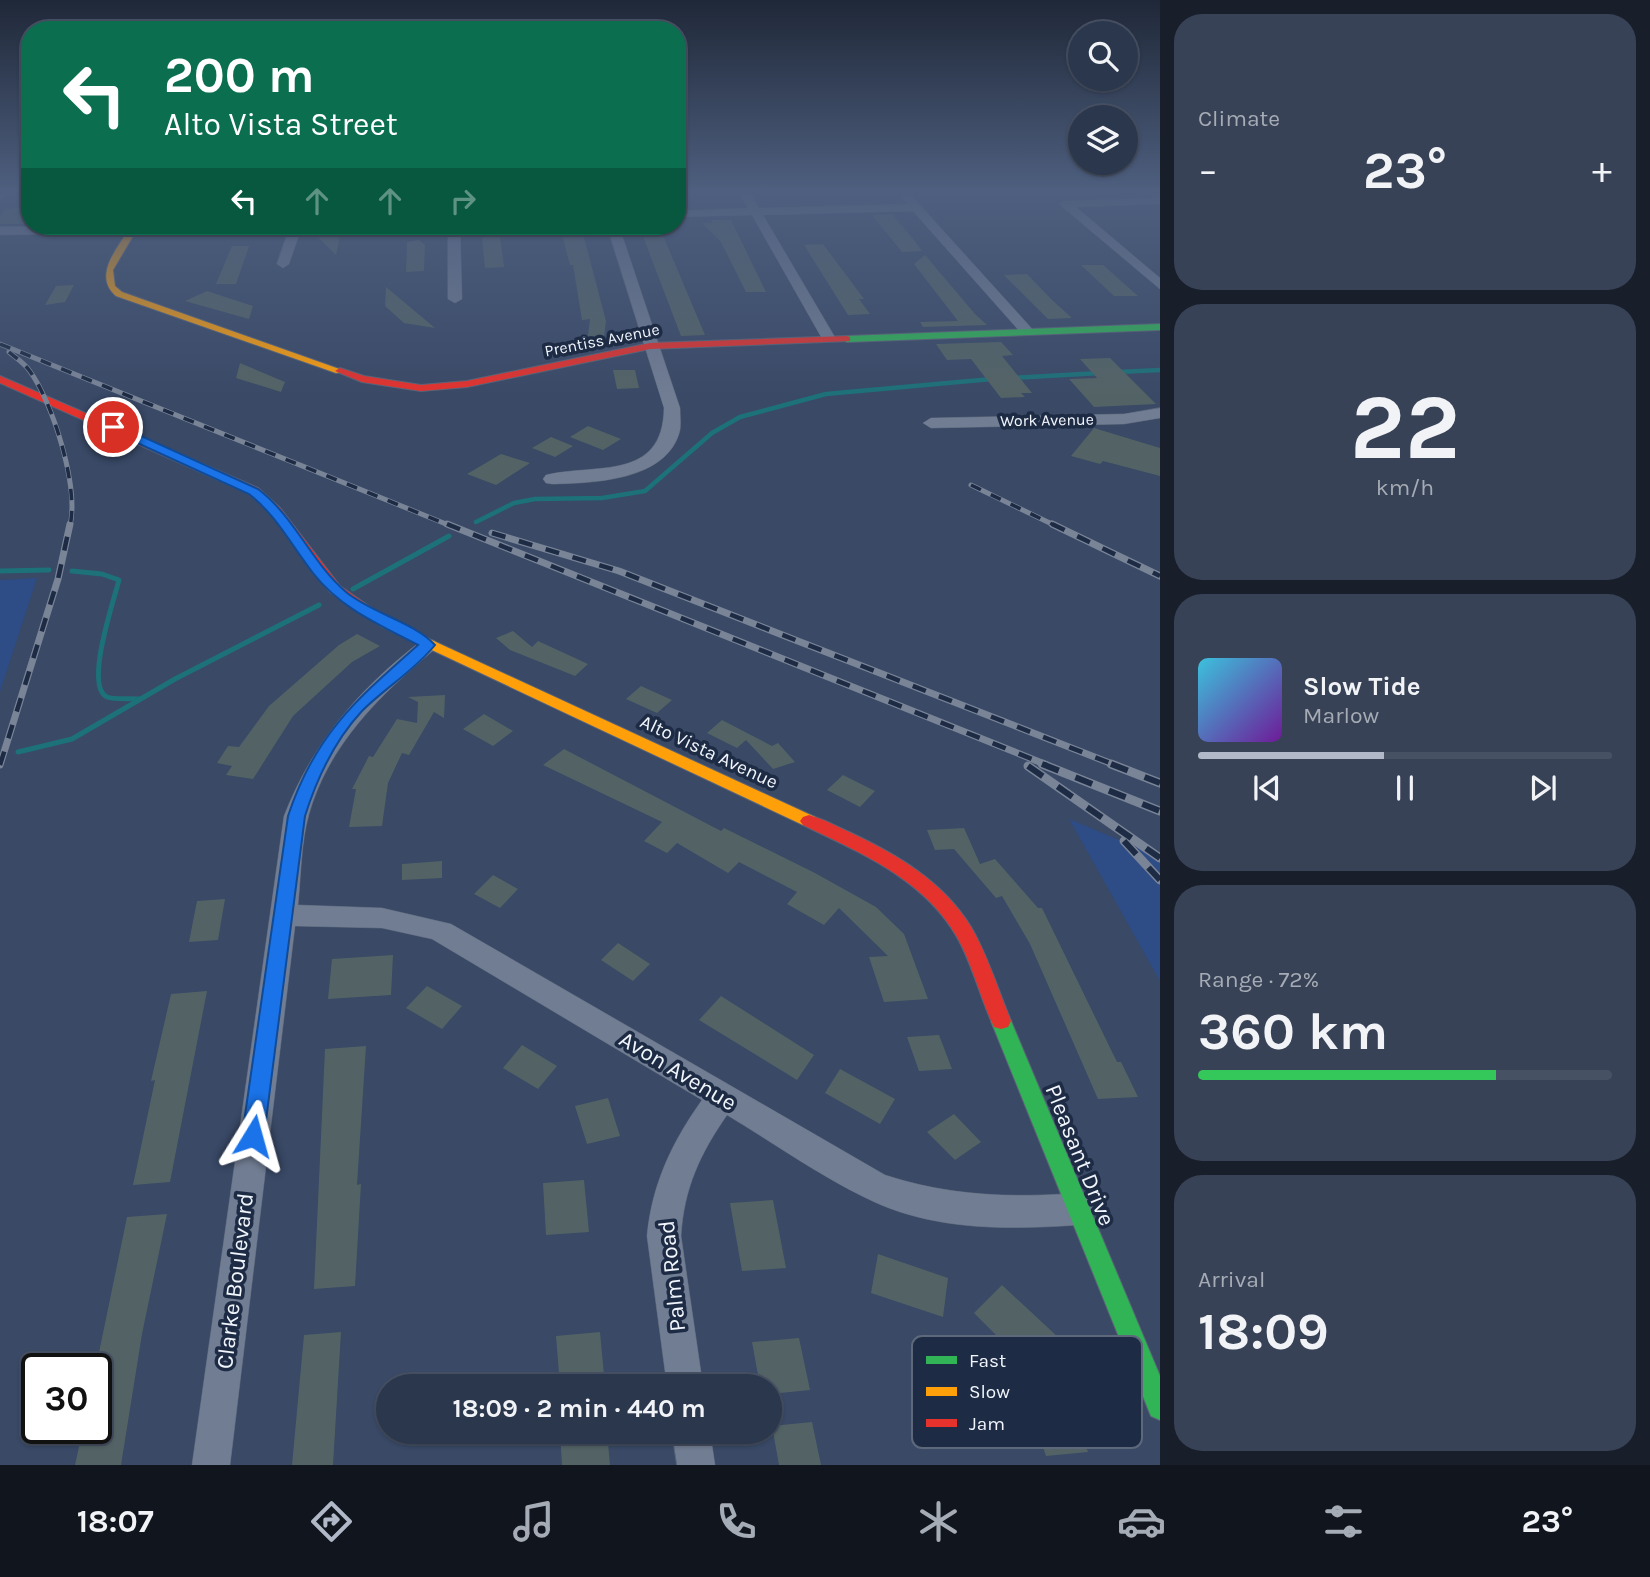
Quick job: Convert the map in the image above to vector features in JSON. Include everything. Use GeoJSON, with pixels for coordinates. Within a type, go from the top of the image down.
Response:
{"type":"FeatureCollection","features":[{"type":"Feature","properties":{"kind":"street","name":"Prentiss Avenue"},"geometry":{"type":"LineString","coordinates":[[115,260],[109,270],[111,287],[133,300],[362,379],[405,387],[467,384],[650,346],[1160,327]]}},
{"type":"Feature","properties":{"kind":"street"},"geometry":{"type":"LineString","coordinates":[[454,260],[455,299]]}},
{"type":"Feature","properties":{"kind":"street"},"geometry":{"type":"LineString","coordinates":[[552,479],[616,473],[647,460],[667,442],[673,432],[674,420],[624,260]]}},
{"type":"Feature","properties":{"kind":"street"},"geometry":{"type":"LineString","coordinates":[[785,260],[830,339]]}},
{"type":"Feature","properties":{"kind":"street"},"geometry":{"type":"LineString","coordinates":[[964,260],[1027,331]]}},
{"type":"Feature","properties":{"kind":"street"},"geometry":{"type":"LineString","coordinates":[[1131,260],[1160,285]]}},
{"type":"Feature","properties":{"kind":"street","name":"Alto Vista Avenue"},"geometry":{"type":"LineString","coordinates":[[0,379],[254,491],[274,507],[318,570],[339,594],[353,605],[428,645],[873,851],[923,884],[957,921]]}},
{"type":"Feature","properties":{"kind":"street"},"geometry":{"type":"LineString","coordinates":[[1131,418],[1160,413]]}},
{"type":"Feature","properties":{"kind":"street","name":"Work Avenue"},"geometry":{"type":"LineString","coordinates":[[931,423],[1131,418],[1160,431]]}},
{"type":"Feature","properties":{"kind":"street","name":"Clarke Boulevard"},"geometry":{"type":"LineString","coordinates":[[211,1465],[296,816],[308,780],[331,740],[356,708],[428,645]]}},
{"type":"Feature","properties":{"kind":"street","name":"Avon Avenue"},"geometry":{"type":"LineString","coordinates":[[282,916],[347,914],[386,917],[440,931],[866,1181],[922,1203],[968,1212],[1014,1214],[1078,1209]]}},
{"type":"Feature","properties":{"kind":"street","name":"Pleasant Drive"},"geometry":{"type":"LineString","coordinates":[[957,921],[1131,1336]]}},
{"type":"Feature","properties":{"kind":"street","name":"Palm Road"},"geometry":{"type":"LineString","coordinates":[[683,1374],[664,1236],[664,1212],[677,1168],[722,1097]]}},
{"type":"Feature","properties":{"kind":"street","name":"Pleasant Drive"},"geometry":{"type":"LineString","coordinates":[[1142,1364],[1160,1407]]}},
{"type":"Feature","properties":{"kind":"street"},"geometry":{"type":"LineString","coordinates":[[693,1444],[696,1465]]}},
{"type":"Feature","properties":{"kind":"shaded area"},"geometry":{"type":"Polygon","coordinates":[[[37,578],[0,692],[0,580],[37,578]]]}},
{"type":"Feature","properties":{"kind":"shaded area"},"geometry":{"type":"Polygon","coordinates":[[[1069,819],[1160,857],[1160,981],[1069,819]]]}},
{"type":"Feature","properties":{"kind":"building"},"geometry":{"type":"Polygon","coordinates":[[[226,260],[244,260],[236,284],[216,284],[226,260]]]}},
{"type":"Feature","properties":{"kind":"building"},"geometry":{"type":"Polygon","coordinates":[[[406,260],[424,260],[424,271],[406,272],[406,260]]]}},
{"type":"Feature","properties":{"kind":"building"},"geometry":{"type":"Polygon","coordinates":[[[484,260],[503,260],[504,267],[485,268],[484,260]]]}},
{"type":"Feature","properties":{"kind":"building"},"geometry":{"type":"Polygon","coordinates":[[[569,260],[590,260],[606,321],[604,337],[588,336],[590,319],[582,320],[573,265],[570,265],[569,260]]]}},
{"type":"Feature","properties":{"kind":"building"},"geometry":{"type":"Polygon","coordinates":[[[652,260],[674,260],[705,335],[681,336],[652,260]]]}},
{"type":"Feature","properties":{"kind":"building"},"geometry":{"type":"Polygon","coordinates":[[[730,260],[751,260],[766,292],[746,292],[730,260]]]}},
{"type":"Feature","properties":{"kind":"building"},"geometry":{"type":"Polygon","coordinates":[[[814,260],[835,260],[864,299],[859,299],[870,314],[848,315],[814,260]]]}},
{"type":"Feature","properties":{"kind":"building"},"geometry":{"type":"Polygon","coordinates":[[[918,260],[930,260],[987,325],[923,327],[920,322],[958,321],[914,264],[918,260]]]}},
{"type":"Feature","properties":{"kind":"building"},"geometry":{"type":"Polygon","coordinates":[[[1081,265],[1103,265],[1138,296],[1114,296],[1081,265]]]}},
{"type":"Feature","properties":{"kind":"building"},"geometry":{"type":"Polygon","coordinates":[[[1027,274],[1072,318],[1048,319],[1004,275],[1027,274]]]}},
{"type":"Feature","properties":{"kind":"building"},"geometry":{"type":"Polygon","coordinates":[[[74,285],[65,302],[45,305],[56,286],[74,285]]]}},
{"type":"Feature","properties":{"kind":"building"},"geometry":{"type":"Polygon","coordinates":[[[386,287],[435,328],[404,323],[385,306],[386,287]]]}},
{"type":"Feature","properties":{"kind":"building"},"geometry":{"type":"Polygon","coordinates":[[[207,291],[253,306],[249,319],[185,301],[207,291]]]}},
{"type":"Feature","properties":{"kind":"building"},"geometry":{"type":"Polygon","coordinates":[[[1001,342],[1013,355],[1002,356],[1032,393],[1021,393],[1025,397],[1001,398],[971,359],[947,360],[936,344],[1001,342]]]}},
{"type":"Feature","properties":{"kind":"building"},"geometry":{"type":"Polygon","coordinates":[[[1110,358],[1156,404],[1094,407],[1069,379],[1097,378],[1080,359],[1110,358]]]}},
{"type":"Feature","properties":{"kind":"building"},"geometry":{"type":"Polygon","coordinates":[[[240,363],[285,382],[281,392],[236,378],[240,363]]]}},
{"type":"Feature","properties":{"kind":"building"},"geometry":{"type":"Polygon","coordinates":[[[613,370],[635,370],[639,388],[617,389],[613,370]]]}},
{"type":"Feature","properties":{"kind":"building"},"geometry":{"type":"Polygon","coordinates":[[[588,426],[621,439],[603,450],[570,437],[588,426]]]}},
{"type":"Feature","properties":{"kind":"building"},"geometry":{"type":"Polygon","coordinates":[[[1094,428],[1160,448],[1160,476],[1103,461],[1100,464],[1071,456],[1094,428]]]}},
{"type":"Feature","properties":{"kind":"building"},"geometry":{"type":"Polygon","coordinates":[[[551,437],[573,446],[555,457],[532,448],[551,437]]]}},
{"type":"Feature","properties":{"kind":"building"},"geometry":{"type":"Polygon","coordinates":[[[501,454],[530,463],[496,485],[467,474],[501,454]]]}},
{"type":"Feature","properties":{"kind":"building"},"geometry":{"type":"Polygon","coordinates":[[[513,631],[532,647],[538,641],[588,664],[575,676],[510,650],[496,638],[513,631]]]}},
{"type":"Feature","properties":{"kind":"building"},"geometry":{"type":"Polygon","coordinates":[[[357,634],[380,646],[352,662],[293,716],[253,779],[226,775],[232,766],[217,763],[228,746],[239,747],[269,706],[339,645],[357,634]]]}},
{"type":"Feature","properties":{"kind":"building"},"geometry":{"type":"Polygon","coordinates":[[[641,686],[672,700],[657,713],[626,699],[641,686]]]}},
{"type":"Feature","properties":{"kind":"building"},"geometry":{"type":"Polygon","coordinates":[[[445,695],[444,718],[434,712],[409,755],[402,753],[388,783],[382,826],[349,827],[356,789],[352,789],[369,756],[373,757],[397,719],[417,723],[418,702],[408,697],[445,695]]]}},
{"type":"Feature","properties":{"kind":"building"},"geometry":{"type":"Polygon","coordinates":[[[484,714],[513,731],[493,746],[463,729],[484,714]]]}},
{"type":"Feature","properties":{"kind":"building"},"geometry":{"type":"Polygon","coordinates":[[[722,720],[772,746],[778,743],[795,762],[773,769],[746,740],[737,748],[707,733],[722,720]]]}},
{"type":"Feature","properties":{"kind":"building"},"geometry":{"type":"Polygon","coordinates":[[[564,749],[721,831],[724,828],[815,873],[876,907],[904,934],[928,999],[884,1002],[869,957],[888,956],[839,908],[824,925],[787,904],[797,892],[739,862],[728,873],[677,843],[667,853],[644,841],[662,822],[543,765],[564,749]]]}},
{"type":"Feature","properties":{"kind":"building"},"geometry":{"type":"Polygon","coordinates":[[[843,775],[875,791],[860,807],[827,790],[843,775]]]}},
{"type":"Feature","properties":{"kind":"building"},"geometry":{"type":"Polygon","coordinates":[[[964,828],[980,864],[995,859],[1038,908],[1042,908],[1117,1062],[1121,1062],[1138,1097],[1098,1099],[1030,944],[1002,896],[996,898],[954,849],[935,850],[927,830],[964,828]]]}},
{"type":"Feature","properties":{"kind":"building"},"geometry":{"type":"Polygon","coordinates":[[[442,861],[442,878],[402,880],[402,864],[442,861]]]}},
{"type":"Feature","properties":{"kind":"building"},"geometry":{"type":"Polygon","coordinates":[[[493,875],[518,889],[500,908],[474,894],[493,875]]]}},
{"type":"Feature","properties":{"kind":"building"},"geometry":{"type":"Polygon","coordinates":[[[225,899],[218,940],[189,942],[197,901],[225,899]]]}},
{"type":"Feature","properties":{"kind":"building"},"geometry":{"type":"Polygon","coordinates":[[[618,943],[650,964],[633,981],[601,960],[618,943]]]}},
{"type":"Feature","properties":{"kind":"building"},"geometry":{"type":"Polygon","coordinates":[[[393,955],[391,995],[328,999],[332,959],[393,955]]]}},
{"type":"Feature","properties":{"kind":"building"},"geometry":{"type":"Polygon","coordinates":[[[427,986],[462,1006],[442,1029],[406,1008],[427,986]]]}},
{"type":"Feature","properties":{"kind":"building"},"geometry":{"type":"Polygon","coordinates":[[[207,991],[170,1182],[133,1185],[155,1080],[151,1081],[171,994],[207,991]]]}},
{"type":"Feature","properties":{"kind":"building"},"geometry":{"type":"Polygon","coordinates":[[[721,996],[814,1055],[797,1080],[699,1020],[721,996]]]}},
{"type":"Feature","properties":{"kind":"building"},"geometry":{"type":"Polygon","coordinates":[[[939,1035],[952,1069],[919,1071],[907,1037],[939,1035]]]}},
{"type":"Feature","properties":{"kind":"building"},"geometry":{"type":"Polygon","coordinates":[[[522,1045],[557,1066],[538,1089],[503,1068],[522,1045]]]}},
{"type":"Feature","properties":{"kind":"building"},"geometry":{"type":"Polygon","coordinates":[[[366,1046],[357,1185],[361,1184],[355,1286],[314,1289],[325,1049],[366,1046]]]}},
{"type":"Feature","properties":{"kind":"building"},"geometry":{"type":"Polygon","coordinates":[[[840,1069],[895,1099],[880,1124],[825,1093],[840,1069]]]}},
{"type":"Feature","properties":{"kind":"building"},"geometry":{"type":"Polygon","coordinates":[[[608,1098],[620,1136],[587,1144],[575,1106],[608,1098]]]}},
{"type":"Feature","properties":{"kind":"building"},"geometry":{"type":"Polygon","coordinates":[[[954,1114],[981,1142],[955,1160],[927,1132],[954,1114]]]}},
{"type":"Feature","properties":{"kind":"building"},"geometry":{"type":"Polygon","coordinates":[[[584,1180],[589,1232],[546,1235],[543,1183],[584,1180]]]}},
{"type":"Feature","properties":{"kind":"building"},"geometry":{"type":"Polygon","coordinates":[[[773,1200],[786,1268],[742,1271],[730,1203],[773,1200]]]}},
{"type":"Feature","properties":{"kind":"building"},"geometry":{"type":"Polygon","coordinates":[[[167,1214],[142,1334],[121,1465],[75,1465],[80,1444],[112,1444],[112,1353],[99,1353],[127,1217],[167,1214]]]}},
{"type":"Feature","properties":{"kind":"building"},"geometry":{"type":"Polygon","coordinates":[[[878,1254],[948,1278],[943,1317],[871,1293],[878,1254]]]}},
{"type":"Feature","properties":{"kind":"building"},"geometry":{"type":"Polygon","coordinates":[[[1002,1285],[1057,1336],[997,1336],[974,1313],[1002,1285]]]}},
{"type":"Feature","properties":{"kind":"building"},"geometry":{"type":"Polygon","coordinates":[[[341,1332],[333,1465],[292,1465],[304,1335],[341,1332]]]}},
{"type":"Feature","properties":{"kind":"building"},"geometry":{"type":"Polygon","coordinates":[[[600,1332],[604,1374],[559,1374],[556,1336],[600,1332]]]}},
{"type":"Feature","properties":{"kind":"building"},"geometry":{"type":"Polygon","coordinates":[[[799,1338],[810,1390],[782,1393],[782,1374],[758,1374],[752,1342],[799,1338]]]}},
{"type":"Feature","properties":{"kind":"building"},"geometry":{"type":"Polygon","coordinates":[[[812,1422],[821,1465],[779,1465],[775,1444],[782,1444],[782,1425],[812,1422]]]}},
{"type":"Feature","properties":{"kind":"building"},"geometry":{"type":"Polygon","coordinates":[[[561,1444],[608,1444],[610,1465],[562,1465],[561,1444]]]}},
{"type":"Feature","properties":{"kind":"building"},"geometry":{"type":"Polygon","coordinates":[[[1043,1448],[1086,1448],[1088,1452],[1046,1456],[1043,1448]]]}},
{"type":"Feature","properties":{"kind":"waterway"},"geometry":{"type":"LineString","coordinates":[[1118,372],[1160,370]]}},
{"type":"Feature","properties":{"kind":"waterway"},"geometry":{"type":"LineString","coordinates":[[1013,378],[1100,373]]}},
{"type":"Feature","properties":{"kind":"waterway"},"geometry":{"type":"LineString","coordinates":[[476,522],[514,503],[535,499],[602,498],[645,491],[712,433],[740,417],[826,394],[992,379]]}},
{"type":"Feature","properties":{"kind":"waterway"},"geometry":{"type":"LineString","coordinates":[[353,589],[449,536]]}},
{"type":"Feature","properties":{"kind":"waterway"},"geometry":{"type":"LineString","coordinates":[[0,571],[49,570]]}},
{"type":"Feature","properties":{"kind":"waterway"},"geometry":{"type":"LineString","coordinates":[[72,571],[102,574],[119,580],[107,623],[98,677],[101,690],[107,697],[140,699]]}},
{"type":"Feature","properties":{"kind":"waterway"},"geometry":{"type":"LineString","coordinates":[[18,752],[72,739],[175,679],[319,605]]}},
{"type":"Feature","properties":{"kind":"railway"},"geometry":{"type":"LineString","coordinates":[[0,344],[451,526]]}},
{"type":"Feature","properties":{"kind":"railway"},"geometry":{"type":"LineString","coordinates":[[9,352],[29,370],[55,423],[71,490],[70,526]]}},
{"type":"Feature","properties":{"kind":"railway"},"geometry":{"type":"LineString","coordinates":[[971,485],[1056,526]]}},
{"type":"Feature","properties":{"kind":"railway"},"geometry":{"type":"LineString","coordinates":[[0,765],[58,579],[70,524]]}},
{"type":"Feature","properties":{"kind":"railway"},"geometry":{"type":"LineString","coordinates":[[447,524],[1047,765]]}},
{"type":"Feature","properties":{"kind":"railway"},"geometry":{"type":"LineString","coordinates":[[1052,524],[1160,576]]}},
{"type":"Feature","properties":{"kind":"railway"},"geometry":{"type":"LineString","coordinates":[[492,533],[619,571],[1115,765]]}},
{"type":"Feature","properties":{"kind":"railway"},"geometry":{"type":"LineString","coordinates":[[1042,764],[1160,811]]}},
{"type":"Feature","properties":{"kind":"railway"},"geometry":{"type":"LineString","coordinates":[[1111,764],[1160,783]]}},
{"type":"Feature","properties":{"kind":"railway"},"geometry":{"type":"LineString","coordinates":[[1028,766],[1160,858]]}},
{"type":"Feature","properties":{"kind":"railway"},"geometry":{"type":"LineString","coordinates":[[1124,841],[1160,880]]}},
{"type":"Feature","properties":{"kind":"traffic: fast"},"geometry":{"type":"LineString","coordinates":[[847,339],[1160,327]]}},
{"type":"Feature","properties":{"kind":"traffic: fast"},"geometry":{"type":"LineString","coordinates":[[1001,1021],[1131,1336]]}},
{"type":"Feature","properties":{"kind":"traffic: fast"},"geometry":{"type":"LineString","coordinates":[[1142,1363],[1160,1407]]}},
{"type":"Feature","properties":{"kind":"traffic: slow"},"geometry":{"type":"LineString","coordinates":[[115,260],[109,270],[111,287],[119,294],[340,371]]}},
{"type":"Feature","properties":{"kind":"traffic: slow"},"geometry":{"type":"LineString","coordinates":[[386,623],[809,821]]}},
{"type":"Feature","properties":{"kind":"traffic: jam"},"geometry":{"type":"LineString","coordinates":[[340,371],[362,379],[421,388],[467,384],[650,346],[847,339]]}},
{"type":"Feature","properties":{"kind":"traffic: jam"},"geometry":{"type":"LineString","coordinates":[[0,379],[254,491],[276,511],[335,589],[386,623]]}},
{"type":"Feature","properties":{"kind":"traffic: jam"},"geometry":{"type":"LineString","coordinates":[[809,821],[896,865],[934,894],[964,932],[1001,1021]]}},
{"type":"Feature","properties":{"kind":"route"},"geometry":{"type":"LineString","coordinates":[[113,427],[254,491],[274,507],[318,570],[339,594],[353,605],[428,645],[356,708],[331,740],[308,780],[296,816],[253,1136]]}}]}
